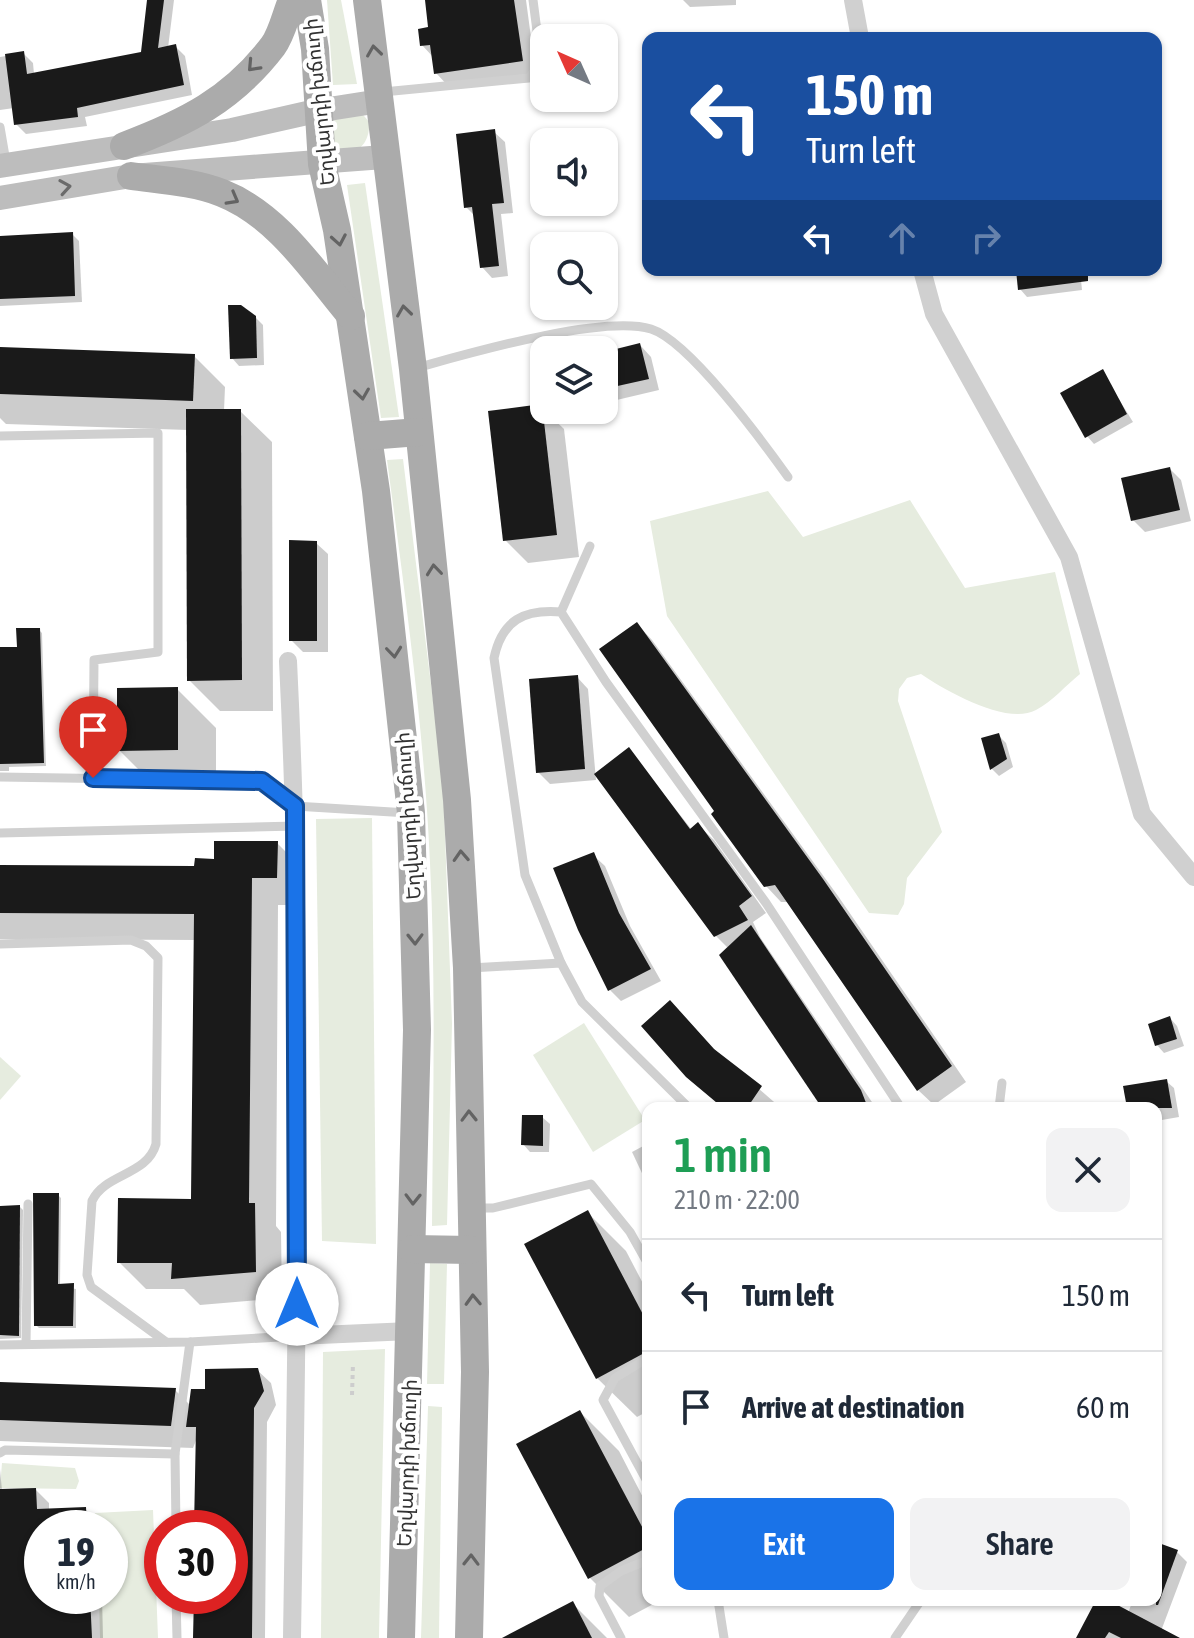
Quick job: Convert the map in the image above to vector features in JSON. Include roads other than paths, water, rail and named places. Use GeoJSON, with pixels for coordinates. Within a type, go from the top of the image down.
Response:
{"type":"FeatureCollection","features":[{"type":"Feature","properties":{"kind":"main road"},"geometry":{"type":"LineString","coordinates":[[124,146],[172,128],[219,103],[274,44],[292,0]]}},
{"type":"Feature","properties":{"kind":"main road","name":"Եղվարդի խճուղի"},"geometry":{"type":"LineString","coordinates":[[307,0],[315,49],[316,111],[322,164],[351,317],[368,436],[411,813],[417,1030],[401,1638]]}},
{"type":"Feature","properties":{"kind":"main road"},"geometry":{"type":"LineString","coordinates":[[367,0],[380,97],[384,157],[413,369],[457,800],[467,968],[475,1390],[469,1638]]}},
{"type":"Feature","properties":{"kind":"main road"},"geometry":{"type":"LineString","coordinates":[[3,166],[232,130],[380,97]]}},
{"type":"Feature","properties":{"kind":"main road"},"geometry":{"type":"LineString","coordinates":[[0,198],[131,176],[384,157]]}},
{"type":"Feature","properties":{"kind":"main road"},"geometry":{"type":"LineString","coordinates":[[131,176],[221,192],[255,211],[280,232],[351,317]]}},
{"type":"Feature","properties":{"kind":"main road"},"geometry":{"type":"LineString","coordinates":[[368,436],[419,432]]}},
{"type":"Feature","properties":{"kind":"main road"},"geometry":{"type":"LineString","coordinates":[[412,1249],[471,1250]]}},
{"type":"Feature","properties":{"kind":"street"},"geometry":{"type":"LineString","coordinates":[[853,0],[859,32]]}},
{"type":"Feature","properties":{"kind":"street"},"geometry":{"type":"LineString","coordinates":[[924,276],[934,314],[1069,557],[1142,814],[1194,877]]}},
{"type":"Feature","properties":{"kind":"street"},"geometry":{"type":"LineString","coordinates":[[288,661],[296,826],[297,1336],[292,1638]]}},
{"type":"Feature","properties":{"kind":"street"},"geometry":{"type":"LineString","coordinates":[[297,1336],[410,1331]]}},
{"type":"Feature","properties":{"kind":"lane"},"geometry":{"type":"LineString","coordinates":[[380,97],[529,78],[541,62],[533,0]]}},
{"type":"Feature","properties":{"kind":"lane"},"geometry":{"type":"LineString","coordinates":[[0,127],[3,166]]}},
{"type":"Feature","properties":{"kind":"lane"},"geometry":{"type":"LineString","coordinates":[[413,369],[504,344],[624,325],[653,329],[682,352],[727,399],[788,477]]}},
{"type":"Feature","properties":{"kind":"lane"},"geometry":{"type":"LineString","coordinates":[[0,436],[158,433],[158,652],[94,660],[93,778]]}},
{"type":"Feature","properties":{"kind":"lane"},"geometry":{"type":"LineString","coordinates":[[561,612],[590,546]]}},
{"type":"Feature","properties":{"kind":"lane"},"geometry":{"type":"LineString","coordinates":[[561,612],[524,613],[508,623],[498,641],[494,658],[525,875],[561,963],[582,1002],[683,1102]]}},
{"type":"Feature","properties":{"kind":"lane"},"geometry":{"type":"LineString","coordinates":[[561,612],[606,682],[766,903],[897,1102]]}},
{"type":"Feature","properties":{"kind":"lane"},"geometry":{"type":"LineString","coordinates":[[0,777],[262,781],[295,806],[411,813]]}},
{"type":"Feature","properties":{"kind":"lane"},"geometry":{"type":"LineString","coordinates":[[0,833],[296,826]]}},
{"type":"Feature","properties":{"kind":"lane"},"geometry":{"type":"LineString","coordinates":[[0,944],[131,940],[146,946],[158,958],[156,1144],[153,1156],[143,1165],[97,1191],[92,1201],[87,1275],[91,1287],[166,1342]]}},
{"type":"Feature","properties":{"kind":"lane"},"geometry":{"type":"LineString","coordinates":[[467,968],[561,963]]}},
{"type":"Feature","properties":{"kind":"lane"},"geometry":{"type":"LineString","coordinates":[[1000,1102],[1002,1083]]}},
{"type":"Feature","properties":{"kind":"lane"},"geometry":{"type":"LineString","coordinates":[[471,1208],[493,1208],[591,1184],[630,1232],[642,1253]]}},
{"type":"Feature","properties":{"kind":"lane"},"geometry":{"type":"LineString","coordinates":[[26,1344],[28,1204]]}},
{"type":"Feature","properties":{"kind":"lane"},"geometry":{"type":"LineString","coordinates":[[0,1345],[190,1342],[297,1336]]}},
{"type":"Feature","properties":{"kind":"lane"},"geometry":{"type":"LineString","coordinates":[[176,1510],[175,1454],[190,1342]]}},
{"type":"Feature","properties":{"kind":"lane"},"geometry":{"type":"LineString","coordinates":[[642,1362],[615,1378],[603,1400],[642,1472]]}},
{"type":"Feature","properties":{"kind":"lane"},"geometry":{"type":"LineString","coordinates":[[0,1453],[5,1450],[175,1454]]}},
{"type":"Feature","properties":{"kind":"lane"},"geometry":{"type":"LineString","coordinates":[[621,1638],[599,1596],[600,1586],[621,1571],[642,1562]]}},
{"type":"Feature","properties":{"kind":"lane"},"geometry":{"type":"LineString","coordinates":[[719,1606],[724,1638]]}},
{"type":"Feature","properties":{"kind":"lane"},"geometry":{"type":"LineString","coordinates":[[895,1638],[917,1606]]}},
{"type":"Feature","properties":{"kind":"lane"},"geometry":{"type":"LineString","coordinates":[[176,1614],[177,1638]]}}]}
